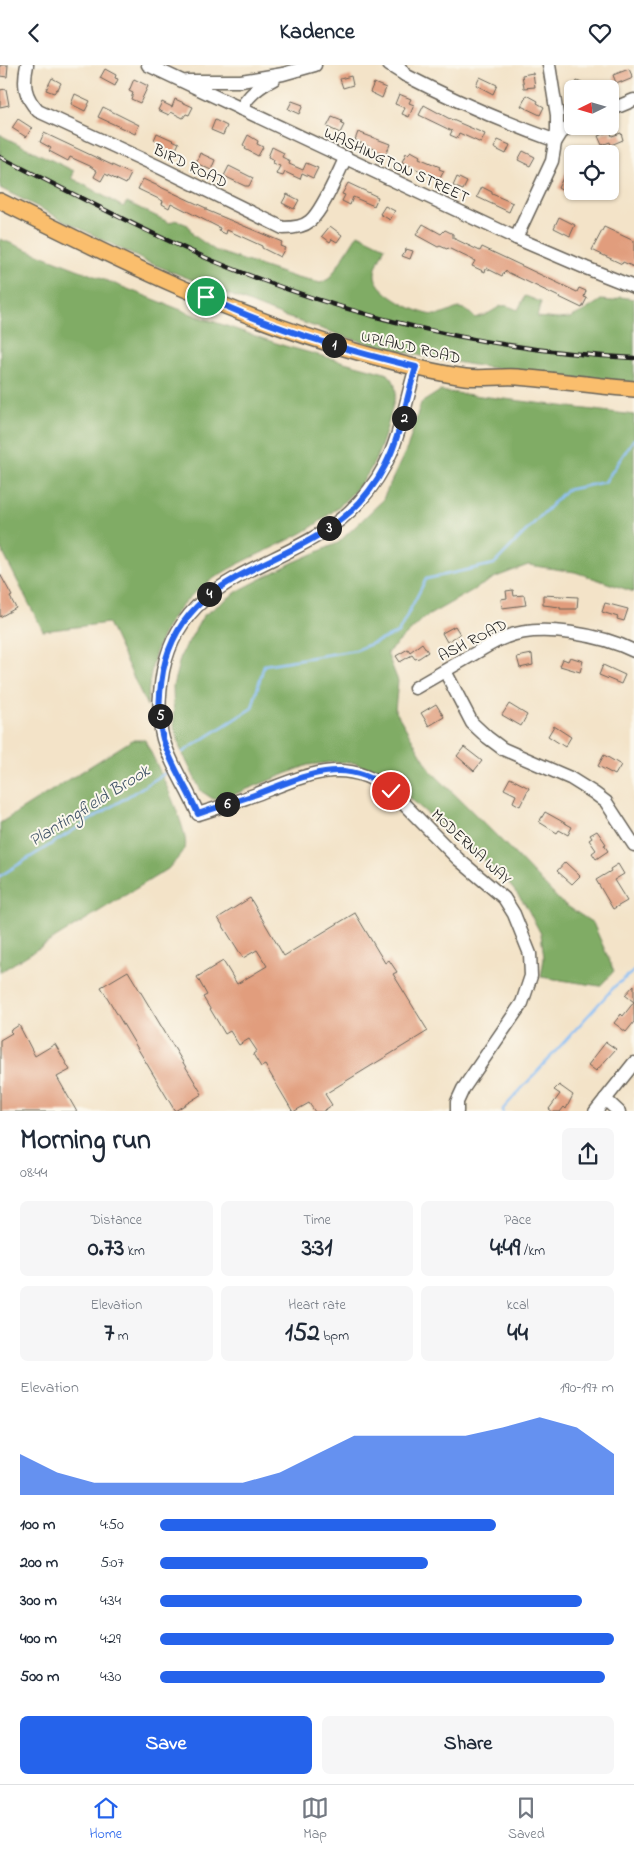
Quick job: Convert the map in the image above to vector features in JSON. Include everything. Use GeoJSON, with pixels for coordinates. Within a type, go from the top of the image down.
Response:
{"type":"FeatureCollection","features":[{"type":"Feature","properties":{"kind":"main road","name":"UPLAND ROAD"},"geometry":{"type":"LineString","coordinates":[[0,201],[134,267],[227,307],[305,337],[416,367],[465,377],[519,377],[634,389]]}},
{"type":"Feature","properties":{"kind":"street","name":"BIRD ROAD"},"geometry":{"type":"LineString","coordinates":[[27,65],[25,78],[26,95],[38,111],[158,166],[283,228],[300,226],[310,221],[320,207],[346,157]]}},
{"type":"Feature","properties":{"kind":"street","name":"WASHINGTON STREET"},"geometry":{"type":"LineString","coordinates":[[148,65],[516,238],[634,287]]}},
{"type":"Feature","properties":{"kind":"street"},"geometry":{"type":"LineString","coordinates":[[181,81],[240,81],[283,74],[315,65]]}},
{"type":"Feature","properties":{"kind":"street"},"geometry":{"type":"LineString","coordinates":[[389,65],[401,70],[437,92],[496,118],[556,141]]}},
{"type":"Feature","properties":{"kind":"street"},"geometry":{"type":"LineString","coordinates":[[516,238],[552,161],[556,141],[557,115],[549,65]]}},
{"type":"Feature","properties":{"kind":"street"},"geometry":{"type":"LineString","coordinates":[[236,107],[263,85],[283,74]]}},
{"type":"Feature","properties":{"kind":"street"},"geometry":{"type":"LineString","coordinates":[[236,107],[237,87],[240,81]]}},
{"type":"Feature","properties":{"kind":"street"},"geometry":{"type":"LineString","coordinates":[[619,106],[634,100]]}},
{"type":"Feature","properties":{"kind":"street"},"geometry":{"type":"LineString","coordinates":[[556,141],[564,131]]}},
{"type":"Feature","properties":{"kind":"street","name":"MODERNA WAY"},"geometry":{"type":"LineString","coordinates":[[416,367],[405,413],[393,449],[382,471],[367,493],[341,520],[331,527],[311,540],[225,583],[192,610],[181,626],[168,654],[161,684],[160,713],[163,739],[198,814],[316,773],[337,770],[360,774],[381,783],[391,791],[458,859],[507,901],[528,946],[532,965],[531,976],[522,1003],[463,1089],[458,1101],[457,1111]]}},
{"type":"Feature","properties":{"kind":"street","name":"ASH ROAD"},"geometry":{"type":"LineString","coordinates":[[415,688],[505,637],[516,633],[532,631],[582,635],[607,640],[634,651]]}},
{"type":"Feature","properties":{"kind":"street"},"geometry":{"type":"LineString","coordinates":[[445,671],[472,723],[487,737],[503,749],[570,778],[600,797],[617,816],[634,845]]}},
{"type":"Feature","properties":{"kind":"street"},"geometry":{"type":"LineString","coordinates":[[595,1111],[634,1063]]}},
{"type":"Feature","properties":{"kind":"street"},"geometry":{"type":"LineString","coordinates":[[605,1099],[619,1111]]}},
{"type":"Feature","properties":{"kind":"green space"},"geometry":{"type":"Polygon","coordinates":[[[0,134],[74,171],[72,178],[123,207],[127,202],[170,223],[175,220],[188,225],[193,235],[216,251],[297,278],[321,283],[330,278],[358,234],[385,247],[375,273],[378,283],[383,290],[401,303],[421,312],[437,315],[460,308],[469,312],[475,318],[486,315],[501,306],[518,310],[525,296],[541,302],[537,317],[558,319],[570,318],[601,300],[612,301],[621,297],[634,299],[634,382],[565,378],[425,357],[352,339],[283,316],[145,261],[0,188],[0,134]]]}},
{"type":"Feature","properties":{"kind":"green space"},"geometry":{"type":"Polygon","coordinates":[[[0,239],[194,315],[285,346],[385,373],[392,379],[394,384],[396,393],[386,431],[378,454],[366,477],[339,506],[317,523],[302,533],[220,575],[201,587],[185,602],[171,621],[156,651],[152,666],[147,706],[108,623],[43,631],[0,547],[0,239]]]}},
{"type":"Feature","properties":{"kind":"green space"},"geometry":{"type":"Polygon","coordinates":[[[440,391],[634,415],[634,592],[575,572],[528,565],[496,577],[424,618],[387,653],[398,681],[395,710],[431,771],[561,902],[593,923],[614,971],[600,986],[541,977],[544,958],[541,934],[525,904],[502,875],[389,779],[355,763],[335,762],[308,765],[230,796],[213,799],[201,791],[180,748],[174,726],[173,686],[181,655],[203,616],[238,591],[292,563],[338,543],[382,501],[408,446],[421,403],[440,391]]]}},
{"type":"Feature","properties":{"kind":"green space"},"geometry":{"type":"Polygon","coordinates":[[[132,740],[145,740],[177,812],[185,840],[184,851],[168,869],[0,972],[0,823],[132,740]]]}},
{"type":"Feature","properties":{"kind":"building"},"geometry":{"type":"Polygon","coordinates":[[[0,65],[8,65],[7,77],[0,76],[0,65]]]}},
{"type":"Feature","properties":{"kind":"building"},"geometry":{"type":"Polygon","coordinates":[[[105,69],[116,75],[115,78],[118,79],[115,86],[100,78],[105,69]]]}},
{"type":"Feature","properties":{"kind":"building"},"geometry":{"type":"Polygon","coordinates":[[[629,69],[633,78],[621,83],[619,80],[615,80],[613,75],[629,69]]]}},
{"type":"Feature","properties":{"kind":"building"},"geometry":{"type":"Polygon","coordinates":[[[533,73],[535,87],[524,88],[522,75],[533,73]]]}},
{"type":"Feature","properties":{"kind":"building"},"geometry":{"type":"Polygon","coordinates":[[[351,76],[353,85],[343,88],[340,79],[351,76]]]}},
{"type":"Feature","properties":{"kind":"building"},"geometry":{"type":"Polygon","coordinates":[[[480,77],[497,85],[493,94],[476,85],[480,77]]]}},
{"type":"Feature","properties":{"kind":"building"},"geometry":{"type":"Polygon","coordinates":[[[52,78],[61,83],[54,93],[46,90],[52,78]]]}},
{"type":"Feature","properties":{"kind":"building"},"geometry":{"type":"Polygon","coordinates":[[[134,79],[148,86],[140,103],[131,99],[133,93],[129,91],[134,79]]]}},
{"type":"Feature","properties":{"kind":"building"},"geometry":{"type":"Polygon","coordinates":[[[374,83],[386,88],[382,98],[370,92],[374,83]]]}},
{"type":"Feature","properties":{"kind":"building"},"geometry":{"type":"Polygon","coordinates":[[[6,89],[9,105],[0,107],[0,90],[6,89]]]}},
{"type":"Feature","properties":{"kind":"building"},"geometry":{"type":"Polygon","coordinates":[[[75,94],[90,101],[85,111],[71,104],[75,94]]]}},
{"type":"Feature","properties":{"kind":"building"},"geometry":{"type":"Polygon","coordinates":[[[399,94],[411,99],[409,103],[414,105],[409,117],[402,114],[405,108],[395,104],[399,94]]]}},
{"type":"Feature","properties":{"kind":"building"},"geometry":{"type":"Polygon","coordinates":[[[527,95],[544,107],[540,115],[521,106],[527,95]]]}},
{"type":"Feature","properties":{"kind":"building"},"geometry":{"type":"Polygon","coordinates":[[[175,99],[193,107],[189,115],[186,114],[183,118],[171,112],[169,115],[158,110],[162,102],[172,107],[175,99]]]}},
{"type":"Feature","properties":{"kind":"building"},"geometry":{"type":"Polygon","coordinates":[[[292,101],[303,105],[299,114],[288,109],[292,101]]]}},
{"type":"Feature","properties":{"kind":"building"},"geometry":{"type":"Polygon","coordinates":[[[424,105],[485,134],[481,143],[459,133],[457,138],[450,135],[452,131],[419,115],[424,105]]]}},
{"type":"Feature","properties":{"kind":"building"},"geometry":{"type":"Polygon","coordinates":[[[103,107],[139,125],[135,134],[98,117],[103,107]]]}},
{"type":"Feature","properties":{"kind":"building"},"geometry":{"type":"Polygon","coordinates":[[[332,117],[342,121],[341,124],[344,125],[340,133],[327,127],[332,117]]]}},
{"type":"Feature","properties":{"kind":"building"},"geometry":{"type":"Polygon","coordinates":[[[18,119],[32,128],[26,137],[12,128],[18,119]]]}},
{"type":"Feature","properties":{"kind":"building"},"geometry":{"type":"Polygon","coordinates":[[[215,120],[227,126],[223,135],[211,130],[215,120]]]}},
{"type":"Feature","properties":{"kind":"building"},"geometry":{"type":"Polygon","coordinates":[[[358,132],[390,144],[386,155],[355,140],[358,132]]]}},
{"type":"Feature","properties":{"kind":"building"},"geometry":{"type":"Polygon","coordinates":[[[44,133],[131,174],[126,184],[105,174],[101,181],[94,177],[97,171],[90,166],[70,157],[68,161],[49,151],[51,148],[40,142],[44,133]]]}},
{"type":"Feature","properties":{"kind":"building"},"geometry":{"type":"Polygon","coordinates":[[[157,133],[179,143],[174,153],[160,146],[161,144],[154,140],[157,133]]]}},
{"type":"Feature","properties":{"kind":"building"},"geometry":{"type":"Polygon","coordinates":[[[621,133],[623,140],[611,145],[610,142],[602,145],[598,136],[612,136],[621,133]]]}},
{"type":"Feature","properties":{"kind":"building"},"geometry":{"type":"Polygon","coordinates":[[[248,135],[258,141],[257,144],[263,147],[258,156],[245,149],[246,147],[243,145],[248,135]]]}},
{"type":"Feature","properties":{"kind":"building"},"geometry":{"type":"Polygon","coordinates":[[[498,140],[510,145],[506,154],[494,148],[498,140]]]}},
{"type":"Feature","properties":{"kind":"building"},"geometry":{"type":"Polygon","coordinates":[[[272,147],[284,153],[282,157],[290,161],[289,164],[303,170],[306,163],[318,168],[313,178],[302,173],[300,179],[285,172],[283,176],[276,174],[280,166],[273,163],[274,160],[268,157],[272,147]]]}},
{"type":"Feature","properties":{"kind":"building"},"geometry":{"type":"Polygon","coordinates":[[[411,151],[420,156],[419,158],[440,167],[439,169],[444,171],[439,180],[402,162],[406,153],[408,154],[411,151]]]}},
{"type":"Feature","properties":{"kind":"building"},"geometry":{"type":"Polygon","coordinates":[[[523,151],[535,157],[530,166],[518,160],[523,151]]]}},
{"type":"Feature","properties":{"kind":"building"},"geometry":{"type":"Polygon","coordinates":[[[200,153],[215,160],[211,170],[196,163],[200,153]]]}},
{"type":"Feature","properties":{"kind":"building"},"geometry":{"type":"Polygon","coordinates":[[[229,166],[253,178],[249,186],[224,176],[229,166]]]}},
{"type":"Feature","properties":{"kind":"building"},"geometry":{"type":"Polygon","coordinates":[[[564,176],[564,192],[558,188],[564,176]]]}},
{"type":"Feature","properties":{"kind":"building"},"geometry":{"type":"Polygon","coordinates":[[[457,177],[467,182],[463,190],[453,186],[457,177]]]}},
{"type":"Feature","properties":{"kind":"building"},"geometry":{"type":"Polygon","coordinates":[[[143,179],[206,208],[206,210],[282,242],[280,246],[285,248],[280,257],[262,248],[262,246],[227,230],[226,234],[219,231],[220,228],[171,203],[169,208],[162,204],[163,201],[138,189],[143,179]]]}},
{"type":"Feature","properties":{"kind":"building"},"geometry":{"type":"Polygon","coordinates":[[[348,183],[378,197],[374,206],[353,197],[350,205],[342,201],[345,195],[342,194],[348,183]]]}},
{"type":"Feature","properties":{"kind":"building"},"geometry":{"type":"Polygon","coordinates":[[[482,187],[492,192],[492,194],[513,203],[509,212],[477,197],[482,187]]]}},
{"type":"Feature","properties":{"kind":"building"},"geometry":{"type":"Polygon","coordinates":[[[287,194],[299,200],[294,209],[282,203],[287,194]]]}},
{"type":"Feature","properties":{"kind":"building"},"geometry":{"type":"Polygon","coordinates":[[[385,206],[395,211],[390,220],[380,214],[385,206]]]}},
{"type":"Feature","properties":{"kind":"building"},"geometry":{"type":"Polygon","coordinates":[[[559,217],[575,225],[570,236],[554,228],[559,217]]]}},
{"type":"Feature","properties":{"kind":"building"},"geometry":{"type":"Polygon","coordinates":[[[423,224],[441,234],[445,230],[453,234],[453,238],[480,251],[482,247],[577,292],[579,288],[586,291],[584,297],[587,298],[582,308],[505,271],[502,276],[486,268],[485,272],[472,266],[475,261],[448,248],[438,247],[416,235],[423,224]]]}},
{"type":"Feature","properties":{"kind":"building"},"geometry":{"type":"Polygon","coordinates":[[[330,226],[342,235],[337,242],[332,239],[330,242],[322,236],[330,226]]]}},
{"type":"Feature","properties":{"kind":"building"},"geometry":{"type":"Polygon","coordinates":[[[604,227],[634,241],[634,267],[623,262],[622,264],[592,250],[604,227]]]}},
{"type":"Feature","properties":{"kind":"building"},"geometry":{"type":"Polygon","coordinates":[[[406,249],[413,251],[410,259],[402,256],[406,249]]]}},
{"type":"Feature","properties":{"kind":"building"},"geometry":{"type":"Polygon","coordinates":[[[0,574],[16,608],[0,617],[0,574]]]}},
{"type":"Feature","properties":{"kind":"building"},"geometry":{"type":"Polygon","coordinates":[[[513,590],[514,596],[524,595],[526,605],[502,608],[501,599],[507,598],[506,591],[513,590]]]}},
{"type":"Feature","properties":{"kind":"building"},"geometry":{"type":"Polygon","coordinates":[[[543,595],[578,597],[577,609],[560,609],[560,607],[543,605],[543,595]]]}},
{"type":"Feature","properties":{"kind":"building"},"geometry":{"type":"Polygon","coordinates":[[[605,603],[628,609],[624,621],[602,612],[605,603]]]}},
{"type":"Feature","properties":{"kind":"building"},"geometry":{"type":"Polygon","coordinates":[[[455,626],[460,634],[447,642],[442,633],[455,626]]]}},
{"type":"Feature","properties":{"kind":"building"},"geometry":{"type":"Polygon","coordinates":[[[422,643],[428,652],[419,658],[415,659],[412,655],[400,662],[396,656],[408,649],[410,652],[422,643]]]}},
{"type":"Feature","properties":{"kind":"building"},"geometry":{"type":"Polygon","coordinates":[[[532,654],[533,665],[520,668],[517,657],[532,654]]]}},
{"type":"Feature","properties":{"kind":"building"},"geometry":{"type":"Polygon","coordinates":[[[570,657],[583,661],[580,672],[560,666],[563,659],[568,661],[570,657]]]}},
{"type":"Feature","properties":{"kind":"building"},"geometry":{"type":"Polygon","coordinates":[[[603,665],[625,675],[621,684],[599,675],[603,665]]]}},
{"type":"Feature","properties":{"kind":"building"},"geometry":{"type":"Polygon","coordinates":[[[436,704],[444,717],[429,726],[421,713],[436,704]]]}},
{"type":"Feature","properties":{"kind":"building"},"geometry":{"type":"Polygon","coordinates":[[[509,704],[527,715],[521,726],[502,715],[509,704]]]}},
{"type":"Feature","properties":{"kind":"building"},"geometry":{"type":"Polygon","coordinates":[[[554,726],[571,737],[565,747],[548,736],[554,726]]]}},
{"type":"Feature","properties":{"kind":"building"},"geometry":{"type":"Polygon","coordinates":[[[464,747],[482,761],[474,771],[457,756],[464,747]]]}},
{"type":"Feature","properties":{"kind":"building"},"geometry":{"type":"Polygon","coordinates":[[[604,755],[621,765],[615,775],[598,766],[604,755]]]}},
{"type":"Feature","properties":{"kind":"building"},"geometry":{"type":"Polygon","coordinates":[[[510,778],[529,788],[520,806],[513,802],[516,795],[504,789],[510,778]]]}},
{"type":"Feature","properties":{"kind":"building"},"geometry":{"type":"Polygon","coordinates":[[[545,812],[572,827],[568,835],[559,830],[557,833],[539,822],[545,812]]]}},
{"type":"Feature","properties":{"kind":"building"},"geometry":{"type":"Polygon","coordinates":[[[597,831],[606,844],[604,845],[608,851],[596,859],[592,853],[596,850],[589,840],[592,838],[590,835],[597,831]]]}},
{"type":"Feature","properties":{"kind":"building"},"geometry":{"type":"Polygon","coordinates":[[[565,862],[580,876],[572,884],[557,871],[565,862]]]}},
{"type":"Feature","properties":{"kind":"building"},"geometry":{"type":"Polygon","coordinates":[[[618,864],[624,874],[614,880],[627,901],[613,909],[596,880],[611,871],[610,869],[618,864]]]}},
{"type":"Feature","properties":{"kind":"building"},"geometry":{"type":"Polygon","coordinates":[[[250,898],[284,956],[355,913],[385,963],[389,960],[397,972],[393,974],[428,1031],[325,1094],[332,1105],[323,1111],[314,1111],[309,1103],[292,1111],[265,1065],[261,1067],[253,1054],[257,1051],[249,1039],[239,1045],[230,1031],[225,1034],[203,997],[207,995],[197,977],[223,961],[237,984],[267,966],[257,950],[243,958],[218,918],[250,898]]]}},
{"type":"Feature","properties":{"kind":"building"},"geometry":{"type":"Polygon","coordinates":[[[128,971],[202,1094],[175,1111],[101,987],[128,971]]]}},
{"type":"Feature","properties":{"kind":"building"},"geometry":{"type":"Polygon","coordinates":[[[634,985],[634,1002],[625,995],[634,985]]]}},
{"type":"Feature","properties":{"kind":"building"},"geometry":{"type":"Polygon","coordinates":[[[634,1002],[634,1022],[626,1032],[614,1023],[621,1014],[623,1016],[634,1002]]]}},
{"type":"Feature","properties":{"kind":"building"},"geometry":{"type":"Polygon","coordinates":[[[19,1025],[35,1056],[55,1044],[70,1070],[57,1077],[76,1111],[0,1111],[0,1040],[12,1033],[10,1031],[19,1025]]]}},
{"type":"Feature","properties":{"kind":"building"},"geometry":{"type":"Polygon","coordinates":[[[606,1042],[616,1049],[596,1071],[588,1065],[606,1042]]]}},
{"type":"Feature","properties":{"kind":"building"},"geometry":{"type":"Polygon","coordinates":[[[559,1085],[573,1095],[566,1109],[564,1107],[561,1111],[552,1111],[549,1109],[560,1094],[554,1090],[559,1085]]]}},
{"type":"Feature","properties":{"kind":"waterway","name":"Plantingfield Brook"},"geometry":{"type":"LineString","coordinates":[[183,752],[252,708],[264,665],[356,650],[398,633],[426,579],[494,564],[566,490],[605,482],[634,439]]}},
{"type":"Feature","properties":{"kind":"waterway","name":"Plantingfield Brook"},"geometry":{"type":"LineString","coordinates":[[0,876],[167,772]]}},
{"type":"Feature","properties":{"kind":"waterway"},"geometry":{"type":"LineString","coordinates":[[503,1111],[615,986],[634,971]]}},
{"type":"Feature","properties":{"kind":"railway"},"geometry":{"type":"LineString","coordinates":[[0,157],[184,248],[262,280],[313,298],[365,314],[472,339],[526,348],[634,358]]}},
{"type":"Feature","properties":{"kind":"route"},"geometry":{"type":"LineString","coordinates":[[206,297],[305,337],[416,367],[400,431],[388,461],[359,502],[341,520],[311,540],[225,583],[199,603],[187,617],[172,644],[165,663],[159,704],[163,739],[198,814],[289,781],[326,771],[349,771],[370,777],[391,791]]}}]}
